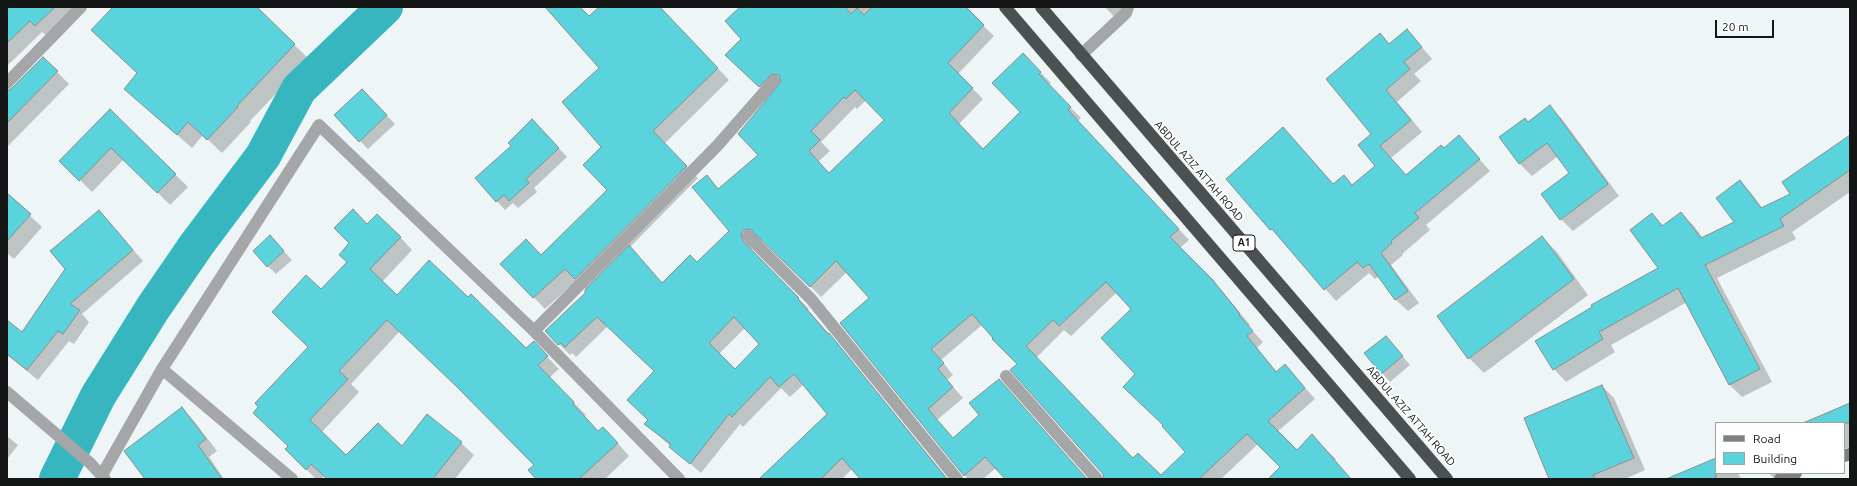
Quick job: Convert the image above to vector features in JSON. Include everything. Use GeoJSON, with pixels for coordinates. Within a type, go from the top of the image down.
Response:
{"type":"FeatureCollection","features":[{"type":"Feature","properties":{"kind":"highway","name":"A1"},"geometry":{"type":"LineString","coordinates":[[1005,7],[1410,479]]}},
{"type":"Feature","properties":{"kind":"highway","name":"ABDUL AZIZ ATTAH ROAD"},"geometry":{"type":"LineString","coordinates":[[1044,8],[1081,55],[1447,479]]}},
{"type":"Feature","properties":{"kind":"street"},"geometry":{"type":"LineString","coordinates":[[7,83],[81,7]]}},
{"type":"Feature","properties":{"kind":"street"},"geometry":{"type":"LineString","coordinates":[[1081,55],[1126,13],[1128,7]]}},
{"type":"Feature","properties":{"kind":"street"},"geometry":{"type":"LineString","coordinates":[[534,331],[717,146],[774,81]]}},
{"type":"Feature","properties":{"kind":"street"},"geometry":{"type":"LineString","coordinates":[[7,392],[90,463],[104,477],[162,369],[319,125],[534,331],[679,479]]}},
{"type":"Feature","properties":{"kind":"street"},"geometry":{"type":"LineString","coordinates":[[748,236],[811,299],[957,479]]}},
{"type":"Feature","properties":{"kind":"street"},"geometry":{"type":"LineString","coordinates":[[162,369],[292,479]]}},
{"type":"Feature","properties":{"kind":"street"},"geometry":{"type":"LineString","coordinates":[[1006,376],[1097,479]]}},
{"type":"Feature","properties":{"kind":"street"},"geometry":{"type":"LineString","coordinates":[[1780,479],[1793,474]]}},
{"type":"Feature","properties":{"kind":"building"},"geometry":{"type":"Polygon","coordinates":[[[7,7],[55,7],[35,26],[30,21],[7,43],[7,7]]]}},
{"type":"Feature","properties":{"kind":"building"},"geometry":{"type":"Polygon","coordinates":[[[113,7],[257,7],[295,44],[207,140],[188,122],[177,135],[124,89],[137,73],[91,30],[113,7]]]}},
{"type":"Feature","properties":{"kind":"building"},"geometry":{"type":"Polygon","coordinates":[[[545,7],[580,7],[589,16],[599,7],[660,7],[718,68],[653,131],[687,166],[575,279],[565,269],[533,298],[500,264],[526,239],[541,255],[607,190],[583,165],[601,147],[562,102],[599,68],[545,7]]]}},
{"type":"Feature","properties":{"kind":"building"},"geometry":{"type":"Polygon","coordinates":[[[740,7],[845,7],[851,14],[857,8],[864,15],[872,7],[966,7],[984,25],[948,63],[973,88],[949,113],[983,149],[1020,112],[992,83],[1023,53],[1041,72],[1039,74],[1071,107],[1068,110],[1179,229],[1170,237],[1212,279],[1240,314],[1239,315],[1253,331],[1247,336],[1276,372],[1285,364],[1305,388],[1268,421],[1297,450],[1312,434],[1351,479],[1268,479],[1280,467],[1247,434],[1199,479],[1104,479],[1103,474],[1010,370],[1017,364],[992,339],[993,338],[972,314],[931,349],[944,363],[938,369],[953,387],[928,409],[953,438],[979,415],[969,403],[999,379],[1087,479],[1005,479],[985,457],[964,476],[840,323],[869,298],[836,261],[810,287],[750,229],[743,230],[741,234],[743,241],[799,298],[798,299],[828,334],[829,333],[947,479],[860,479],[842,458],[821,479],[759,479],[827,414],[794,374],[779,387],[770,377],[732,417],[729,414],[690,464],[669,447],[671,444],[644,424],[648,420],[627,400],[654,371],[597,317],[565,347],[561,343],[558,345],[545,331],[585,293],[585,290],[629,245],[662,283],[690,255],[697,262],[729,231],[692,187],[707,175],[718,189],[758,155],[738,134],[781,82],[779,75],[772,74],[759,87],[725,55],[741,39],[725,21],[740,7]],[[855,90],[846,99],[844,97],[811,131],[820,140],[809,151],[829,173],[884,120],[855,90]],[[1106,282],[1059,326],[1053,320],[1026,346],[1133,458],[1138,453],[1161,475],[1185,452],[1162,426],[1163,425],[1123,387],[1135,374],[1101,338],[1131,309],[1106,282]],[[734,317],[709,343],[735,369],[759,344],[734,317]]]}},
{"type":"Feature","properties":{"kind":"building"},"geometry":{"type":"Polygon","coordinates":[[[1407,29],[1422,47],[1404,62],[1410,69],[1386,90],[1411,120],[1380,146],[1406,175],[1441,145],[1444,148],[1459,135],[1480,159],[1415,213],[1419,218],[1391,241],[1392,243],[1381,253],[1408,291],[1395,300],[1369,264],[1363,268],[1357,262],[1324,290],[1272,229],[1270,230],[1226,179],[1283,127],[1333,184],[1344,175],[1352,185],[1375,166],[1358,145],[1371,134],[1326,79],[1380,33],[1389,44],[1407,29]]]}},
{"type":"Feature","properties":{"kind":"building"},"geometry":{"type":"Polygon","coordinates":[[[43,57],[58,71],[7,123],[7,91],[12,88],[43,57]]]}},
{"type":"Feature","properties":{"kind":"building"},"geometry":{"type":"Polygon","coordinates":[[[362,89],[387,115],[359,142],[334,115],[362,89]]]}},
{"type":"Feature","properties":{"kind":"building"},"geometry":{"type":"Polygon","coordinates":[[[1550,105],[1608,184],[1560,220],[1541,194],[1569,173],[1547,143],[1519,164],[1499,137],[1525,118],[1528,122],[1550,105]]]}},
{"type":"Feature","properties":{"kind":"building"},"geometry":{"type":"Polygon","coordinates":[[[110,109],[176,174],[157,193],[111,148],[79,181],[59,161],[110,109]]]}},
{"type":"Feature","properties":{"kind":"building"},"geometry":{"type":"Polygon","coordinates":[[[532,119],[559,148],[526,179],[529,183],[509,201],[504,195],[496,202],[475,178],[511,146],[508,143],[532,119]]]}},
{"type":"Feature","properties":{"kind":"building"},"geometry":{"type":"Polygon","coordinates":[[[1850,135],[1850,170],[1780,219],[1784,226],[1705,265],[1760,369],[1729,385],[1678,288],[1599,332],[1603,339],[1553,370],[1535,341],[1592,307],[1591,305],[1658,268],[1630,230],[1652,213],[1662,226],[1681,212],[1701,238],[1734,222],[1716,198],[1740,180],[1761,208],[1790,194],[1782,182],[1850,135]]]}},
{"type":"Feature","properties":{"kind":"building"},"geometry":{"type":"Polygon","coordinates":[[[7,193],[31,214],[7,241],[7,193]]]}},
{"type":"Feature","properties":{"kind":"building"},"geometry":{"type":"Polygon","coordinates":[[[353,209],[367,224],[377,214],[401,237],[370,269],[397,295],[429,260],[468,297],[471,294],[526,348],[534,341],[548,356],[538,365],[574,402],[573,404],[598,431],[603,427],[618,443],[579,479],[536,479],[528,470],[534,465],[456,386],[387,320],[339,371],[348,379],[310,420],[346,455],[378,423],[402,446],[427,414],[462,442],[433,479],[327,479],[311,464],[306,470],[285,449],[288,446],[253,413],[258,407],[255,403],[308,347],[272,312],[306,275],[321,289],[347,262],[339,255],[349,243],[334,228],[353,209]]]}},
{"type":"Feature","properties":{"kind":"building"},"geometry":{"type":"Polygon","coordinates":[[[99,210],[133,250],[70,304],[80,310],[63,334],[58,331],[27,370],[7,354],[7,320],[22,332],[65,269],[50,251],[99,210]]]}},
{"type":"Feature","properties":{"kind":"building"},"geometry":{"type":"Polygon","coordinates":[[[270,235],[284,251],[267,267],[253,251],[270,235]]]}},
{"type":"Feature","properties":{"kind":"building"},"geometry":{"type":"Polygon","coordinates":[[[1542,236],[1574,279],[1468,359],[1437,316],[1542,236]]]}},
{"type":"Feature","properties":{"kind":"building"},"geometry":{"type":"Polygon","coordinates":[[[1386,336],[1403,356],[1381,374],[1364,353],[1386,336]]]}},
{"type":"Feature","properties":{"kind":"building"},"geometry":{"type":"Polygon","coordinates":[[[1602,385],[1634,458],[1593,475],[1595,479],[1549,479],[1524,418],[1602,385]]]}},
{"type":"Feature","properties":{"kind":"building"},"geometry":{"type":"Polygon","coordinates":[[[1850,403],[1850,423],[1805,422],[1850,403]]]}},
{"type":"Feature","properties":{"kind":"building"},"geometry":{"type":"Polygon","coordinates":[[[182,407],[206,439],[198,445],[222,479],[145,479],[124,451],[182,407]]]}},
{"type":"Feature","properties":{"kind":"building"},"geometry":{"type":"Polygon","coordinates":[[[1715,458],[1716,479],[1666,479],[1715,458]]]}},
{"type":"Feature","properties":{"kind":"waterway"},"geometry":{"type":"LineString","coordinates":[[57,479],[98,396],[153,308],[197,244],[263,156],[299,89],[385,7]]}}]}
